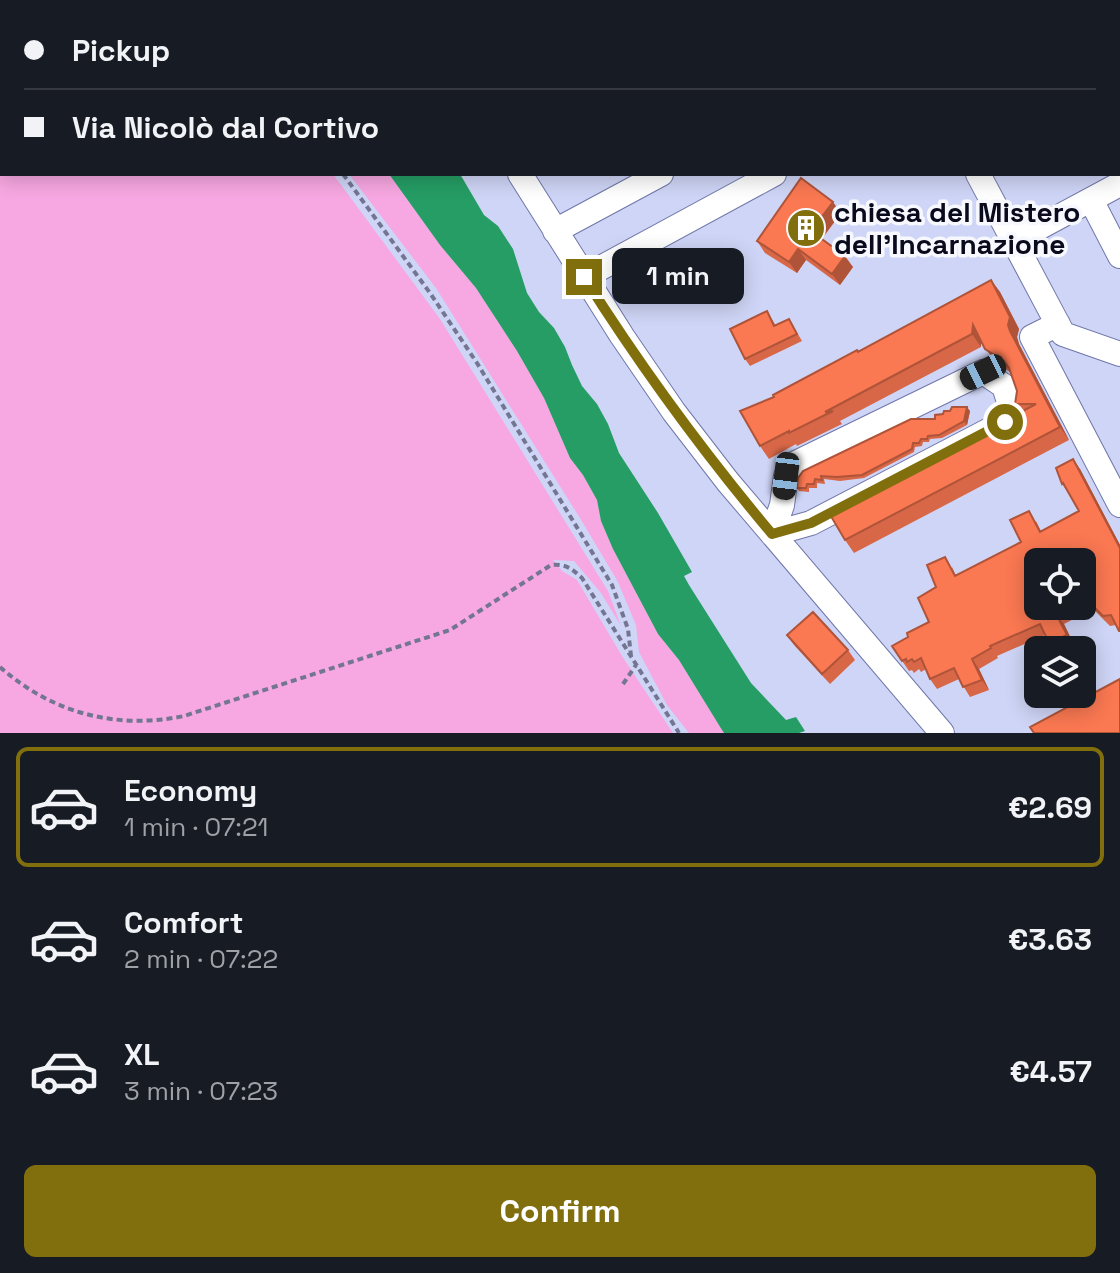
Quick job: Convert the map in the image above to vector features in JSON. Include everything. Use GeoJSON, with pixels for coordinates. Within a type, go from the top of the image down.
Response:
{"type":"FeatureCollection","features":[{"type":"Feature","properties":{"kind":"street"},"geometry":{"type":"LineString","coordinates":[[521,176],[674,412],[930,729]]}},
{"type":"Feature","properties":{"kind":"street"},"geometry":{"type":"LineString","coordinates":[[555,231],[657,176]]}},
{"type":"Feature","properties":{"kind":"street"},"geometry":{"type":"LineString","coordinates":[[584,277],[770,176]]}},
{"type":"Feature","properties":{"kind":"street"},"geometry":{"type":"LineString","coordinates":[[979,176],[1063,334],[1120,354]]}},
{"type":"Feature","properties":{"kind":"street"},"geometry":{"type":"LineString","coordinates":[[1014,241],[1120,184]]}},
{"type":"Feature","properties":{"kind":"street"},"geometry":{"type":"LineString","coordinates":[[1091,200],[1120,256]]}},
{"type":"Feature","properties":{"kind":"street"},"geometry":{"type":"LineString","coordinates":[[1058,324],[1032,337],[1120,505]]}},
{"type":"Feature","properties":{"kind":"street"},"geometry":{"type":"LineString","coordinates":[[983,372],[1004,386],[1011,408],[1005,422],[811,523],[772,534],[782,505],[786,476],[796,463],[983,372]]}},
{"type":"Feature","properties":{"kind":"path"},"geometry":{"type":"LineString","coordinates":[[344,176],[477,363],[612,585],[628,629],[632,658]]}},
{"type":"Feature","properties":{"kind":"path"},"geometry":{"type":"LineString","coordinates":[[0,667],[31,692],[80,712],[143,722],[164,720],[450,630],[551,565],[563,564],[582,578],[679,733]]}},
{"type":"Feature","properties":{"kind":"path"},"geometry":{"type":"LineString","coordinates":[[623,684],[636,665]]}},
{"type":"Feature","properties":{"kind":"shaded area"},"geometry":{"type":"Polygon","coordinates":[[[0,176],[334,176],[440,319],[608,591],[621,626],[601,593],[574,561],[553,560],[562,571],[577,580],[673,733],[0,733],[0,176]]]}},
{"type":"Feature","properties":{"kind":"shaded area"},"geometry":{"type":"Polygon","coordinates":[[[351,176],[390,176],[440,245],[476,288],[544,398],[570,458],[597,500],[601,521],[613,549],[658,634],[679,660],[724,733],[689,733],[667,705],[639,652],[636,625],[618,582],[436,288],[351,176]]]}},
{"type":"Feature","properties":{"kind":"shaded area"},"geometry":{"type":"Polygon","coordinates":[[[390,176],[461,176],[484,215],[498,226],[513,249],[527,293],[554,328],[582,386],[608,424],[619,453],[692,572],[684,576],[689,585],[751,683],[786,720],[796,717],[805,731],[724,733],[679,660],[658,634],[613,549],[601,521],[597,500],[570,458],[544,398],[517,351],[476,288],[440,245],[390,176]]]}},
{"type":"Feature","properties":{"kind":"building"},"geometry":{"type":"Polygon","coordinates":[[[801,178],[833,202],[811,231],[845,256],[832,274],[798,249],[789,262],[757,241],[801,178]]]}},
{"type":"Feature","properties":{"kind":"building"},"geometry":{"type":"Polygon","coordinates":[[[991,280],[1010,317],[1010,331],[1060,427],[845,540],[829,513],[1036,404],[1015,404],[1017,391],[1004,361],[985,349],[973,325],[972,334],[825,412],[833,411],[760,446],[740,411],[774,397],[991,280]]]}},
{"type":"Feature","properties":{"kind":"building"},"geometry":{"type":"Polygon","coordinates":[[[767,311],[774,326],[789,319],[797,334],[745,359],[730,329],[767,311]]]}},
{"type":"Feature","properties":{"kind":"building"},"geometry":{"type":"Polygon","coordinates":[[[952,407],[967,407],[964,421],[939,435],[913,443],[912,449],[862,475],[821,476],[822,480],[815,479],[814,484],[807,484],[806,488],[797,488],[803,471],[911,419],[935,419],[935,415],[950,411],[952,407]]]}},
{"type":"Feature","properties":{"kind":"building"},"geometry":{"type":"Polygon","coordinates":[[[1073,459],[1120,548],[1120,631],[1111,615],[1103,616],[1096,609],[1096,548],[1024,548],[1024,620],[1059,620],[1067,635],[1046,636],[1040,624],[990,646],[972,659],[982,680],[963,687],[954,668],[930,679],[921,658],[914,662],[912,659],[902,661],[892,646],[908,637],[907,633],[929,622],[918,598],[936,587],[927,565],[945,557],[955,576],[1021,542],[1010,520],[1029,511],[1040,532],[1079,511],[1056,468],[1073,459]]]}},
{"type":"Feature","properties":{"kind":"building"},"geometry":{"type":"Polygon","coordinates":[[[813,612],[848,650],[822,674],[787,635],[813,612]]]}},
{"type":"Feature","properties":{"kind":"building"},"geometry":{"type":"Polygon","coordinates":[[[1120,679],[1120,733],[1034,733],[1030,727],[1066,708],[1096,708],[1096,692],[1120,679]]]}},
{"type":"Feature","properties":{"kind":"place","name":"chiesa del Mistero dell'Incarnazione"},"geometry":{"type":"Point","coordinates":[806,228]}},
{"type":"Feature","properties":{"kind":"route"},"geometry":{"type":"LineString","coordinates":[[584,277],[674,412],[772,534],[811,523],[1005,422]]}}]}
